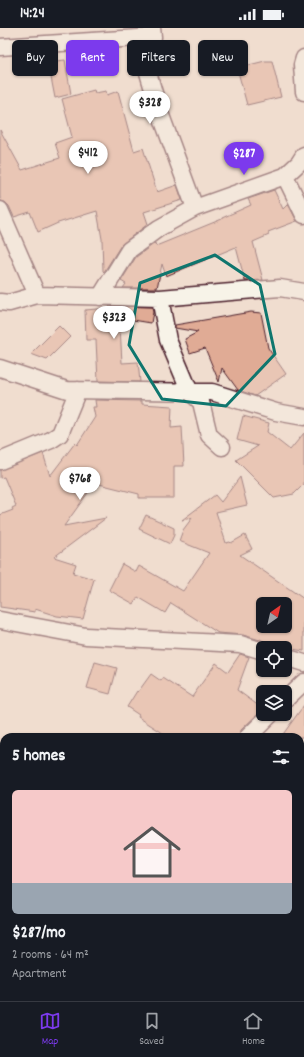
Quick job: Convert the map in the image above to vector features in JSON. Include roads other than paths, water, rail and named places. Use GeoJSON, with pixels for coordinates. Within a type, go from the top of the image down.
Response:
{"type":"FeatureCollection","features":[{"type":"Feature","properties":{"kind":"street"},"geometry":{"type":"LineString","coordinates":[[0,47],[152,32],[147,69],[159,110],[195,208]]}},
{"type":"Feature","properties":{"kind":"street"},"geometry":{"type":"LineString","coordinates":[[304,58],[302,65],[304,92]]}},
{"type":"Feature","properties":{"kind":"street"},"geometry":{"type":"LineString","coordinates":[[100,297],[129,250],[159,228],[195,208],[285,176],[300,163],[304,155]]}},
{"type":"Feature","properties":{"kind":"street"},"geometry":{"type":"LineString","coordinates":[[285,176],[304,214]]}},
{"type":"Feature","properties":{"kind":"street"},"geometry":{"type":"LineString","coordinates":[[0,210],[37,295]]}},
{"type":"Feature","properties":{"kind":"street"},"geometry":{"type":"LineString","coordinates":[[0,302],[9,302],[37,295],[160,298],[280,288],[304,292]]}},
{"type":"Feature","properties":{"kind":"street"},"geometry":{"type":"LineString","coordinates":[[160,298],[168,340],[190,392],[201,402],[209,435],[222,447]]}},
{"type":"Feature","properties":{"kind":"street"},"geometry":{"type":"LineString","coordinates":[[0,368],[67,390],[212,392],[276,412],[304,417]]}},
{"type":"Feature","properties":{"kind":"street"},"geometry":{"type":"LineString","coordinates":[[0,461],[60,434],[78,390]]}},
{"type":"Feature","properties":{"kind":"street"},"geometry":{"type":"LineString","coordinates":[[0,620],[86,636],[240,644],[256,649]]}},
{"type":"Feature","properties":{"kind":"street"},"geometry":{"type":"LineString","coordinates":[[292,659],[304,663]]}},
{"type":"Feature","properties":{"kind":"street"},"geometry":{"type":"LineString","coordinates":[[292,693],[304,682]]}},
{"type":"Feature","properties":{"kind":"street"},"geometry":{"type":"LineString","coordinates":[[252,733],[264,721]]}}]}
